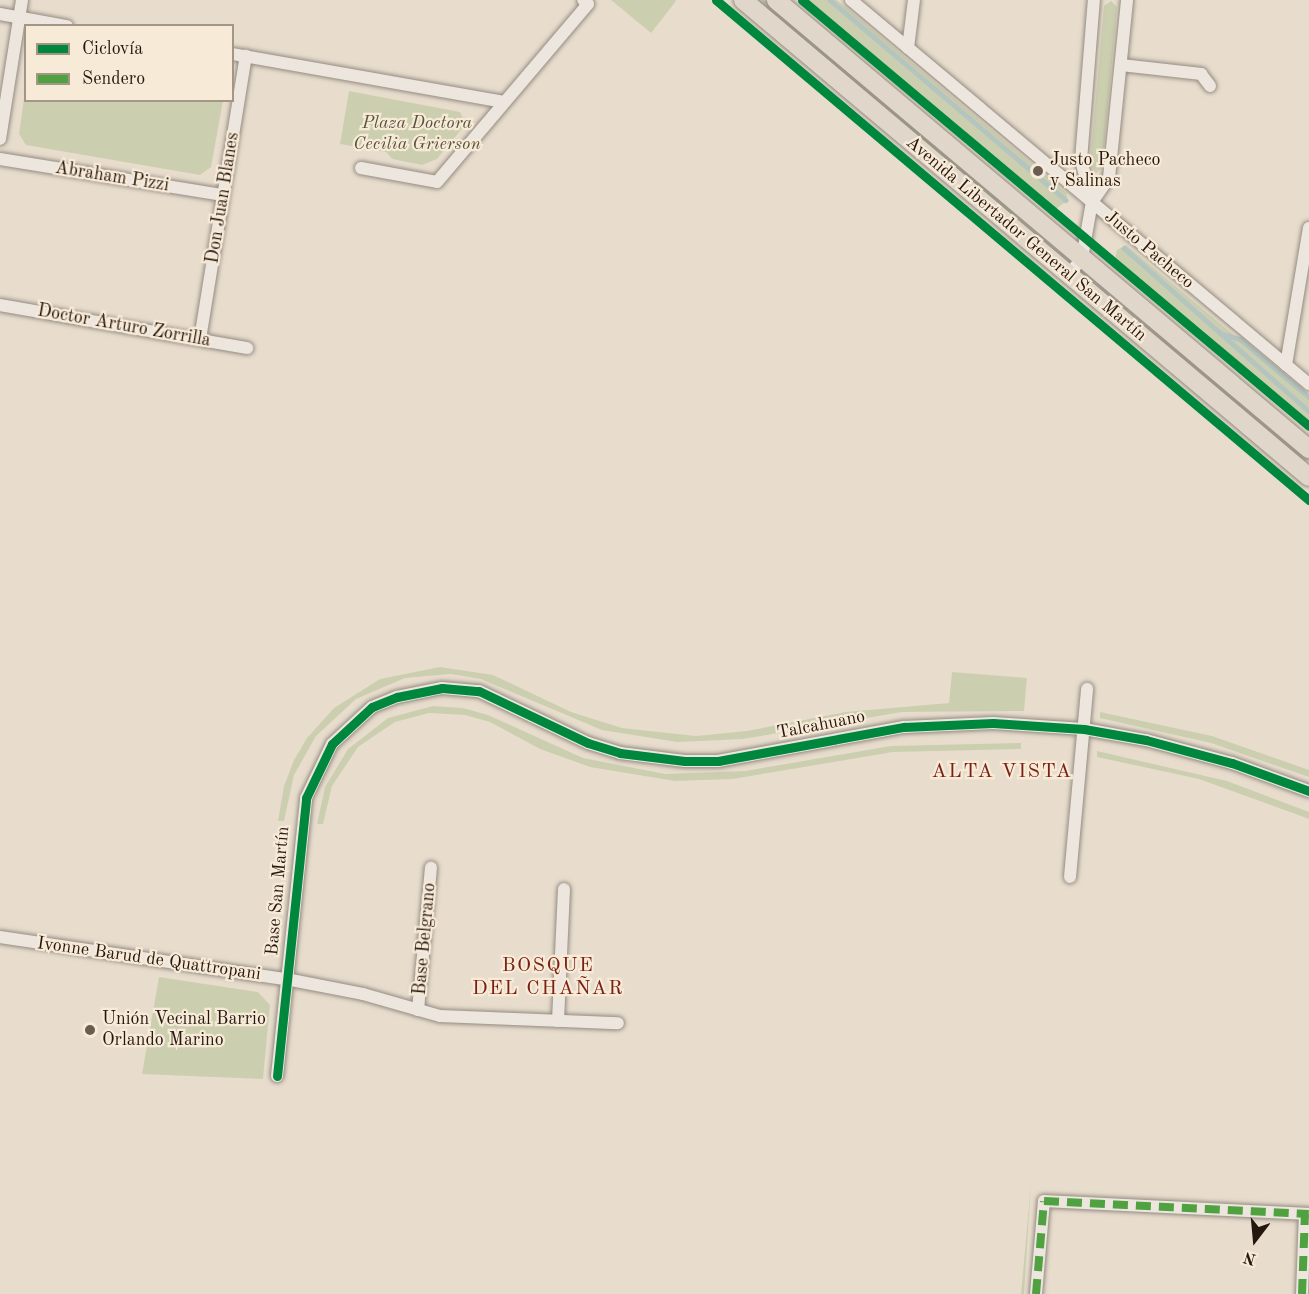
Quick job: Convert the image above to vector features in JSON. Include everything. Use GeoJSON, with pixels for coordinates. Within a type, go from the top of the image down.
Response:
{"type":"FeatureCollection","features":[{"type":"Feature","properties":{"kind":"main road","name":"Avenida Libertador General San Martín"},"geometry":{"type":"LineString","coordinates":[[742,0],[1309,477]]}},
{"type":"Feature","properties":{"kind":"main road","name":"Avenida Libertador General San Martín"},"geometry":{"type":"LineString","coordinates":[[776,0],[1309,449]]}},
{"type":"Feature","properties":{"kind":"street"},"geometry":{"type":"LineString","coordinates":[[0,139],[22,0]]}},
{"type":"Feature","properties":{"kind":"street","name":"Justo Pacheco"},"geometry":{"type":"LineString","coordinates":[[852,0],[1309,384]]}},
{"type":"Feature","properties":{"kind":"street"},"geometry":{"type":"LineString","coordinates":[[908,48],[914,0]]}},
{"type":"Feature","properties":{"kind":"street"},"geometry":{"type":"LineString","coordinates":[[1069,275],[1082,258],[1092,202],[1081,160],[1094,0]]}},
{"type":"Feature","properties":{"kind":"street"},"geometry":{"type":"LineString","coordinates":[[1092,202],[1109,178],[1127,0]]}},
{"type":"Feature","properties":{"kind":"street"},"geometry":{"type":"LineString","coordinates":[[361,168],[437,182],[585,2]]}},
{"type":"Feature","properties":{"kind":"street"},"geometry":{"type":"LineString","coordinates":[[0,14],[57,24]]}},
{"type":"Feature","properties":{"kind":"street"},"geometry":{"type":"LineString","coordinates":[[234,54],[504,102]]}},
{"type":"Feature","properties":{"kind":"street","name":"Don Juan Blanes"},"geometry":{"type":"LineString","coordinates":[[200,339],[246,56]]}},
{"type":"Feature","properties":{"kind":"street"},"geometry":{"type":"LineString","coordinates":[[1121,65],[1202,74],[1210,86]]}},
{"type":"Feature","properties":{"kind":"street","name":"Abraham Pizzi"},"geometry":{"type":"LineString","coordinates":[[0,159],[223,195]]}},
{"type":"Feature","properties":{"kind":"street"},"geometry":{"type":"LineString","coordinates":[[1286,364],[1309,228]]}},
{"type":"Feature","properties":{"kind":"street","name":"Doctor Arturo Zorrilla"},"geometry":{"type":"LineString","coordinates":[[0,305],[248,348]]}},
{"type":"Feature","properties":{"kind":"street","name":"Talcahuano"},"geometry":{"type":"LineString","coordinates":[[353,723],[372,707],[397,697],[459,688],[500,699],[540,723],[588,743],[620,753],[685,761],[728,759],[904,727],[993,723],[1084,729],[1146,740],[1232,762],[1309,791]]}},
{"type":"Feature","properties":{"kind":"street"},"geometry":{"type":"LineString","coordinates":[[1070,878],[1087,689]]}},
{"type":"Feature","properties":{"kind":"street","name":"Base San Martín"},"geometry":{"type":"LineString","coordinates":[[278,1076],[306,798],[332,744],[353,723]]}},
{"type":"Feature","properties":{"kind":"street","name":"Base Belgrano"},"geometry":{"type":"LineString","coordinates":[[418,1010],[431,868]]}},
{"type":"Feature","properties":{"kind":"street"},"geometry":{"type":"LineString","coordinates":[[558,1021],[564,889]]}},
{"type":"Feature","properties":{"kind":"street","name":"Ivonne Barud de Quattropani"},"geometry":{"type":"LineString","coordinates":[[0,937],[286,979],[363,994],[440,1016],[618,1023]]}},
{"type":"Feature","properties":{"kind":"street"},"geometry":{"type":"LineString","coordinates":[[1036,1294],[1044,1201],[1307,1214],[1302,1294]]}},
{"type":"Feature","properties":{"kind":"green space"},"geometry":{"type":"Polygon","coordinates":[[[611,0],[675,0],[676,1],[651,33],[611,0]]]}},
{"type":"Feature","properties":{"kind":"green space"},"geometry":{"type":"Polygon","coordinates":[[[753,0],[765,0],[1017,213],[1013,218],[753,0]]]}},
{"type":"Feature","properties":{"kind":"green space"},"geometry":{"type":"Polygon","coordinates":[[[808,0],[837,0],[1066,193],[1068,200],[1056,209],[808,0]]]}},
{"type":"Feature","properties":{"kind":"green space"},"geometry":{"type":"Polygon","coordinates":[[[1111,1],[1117,7],[1102,168],[1096,173],[1090,164],[1104,6],[1111,1]]]}},
{"type":"Feature","properties":{"kind":"green space","name":"Plaza Doctora Cecilia Grierson"},"geometry":{"type":"Polygon","coordinates":[[[349,91],[460,112],[466,124],[437,159],[422,165],[392,159],[386,152],[340,144],[349,91]]]}},
{"type":"Feature","properties":{"kind":"green space"},"geometry":{"type":"Polygon","coordinates":[[[24,98],[24,102],[223,102],[211,167],[200,175],[26,145],[19,134],[24,98]]]}},
{"type":"Feature","properties":{"kind":"green space"},"geometry":{"type":"Polygon","coordinates":[[[1126,245],[1309,398],[1309,422],[1115,259],[1117,250],[1126,245]]]}},
{"type":"Feature","properties":{"kind":"green space"},"geometry":{"type":"Polygon","coordinates":[[[1156,329],[1309,457],[1304,464],[1151,335],[1156,329]]]}},
{"type":"Feature","properties":{"kind":"green space"},"geometry":{"type":"Polygon","coordinates":[[[440,667],[493,675],[571,712],[622,728],[696,736],[747,731],[846,712],[949,703],[952,672],[1027,678],[1024,711],[902,712],[743,739],[677,742],[602,730],[481,679],[451,674],[405,678],[356,699],[316,736],[294,775],[284,821],[278,821],[284,786],[294,760],[307,738],[334,708],[380,679],[440,667]]]}},
{"type":"Feature","properties":{"kind":"green space"},"geometry":{"type":"Polygon","coordinates":[[[433,706],[463,708],[488,715],[583,758],[665,774],[745,771],[891,746],[1021,743],[1021,749],[893,752],[733,779],[675,781],[590,767],[540,749],[490,722],[465,715],[429,713],[395,722],[358,747],[332,786],[323,824],[317,824],[325,787],[348,749],[388,718],[433,706]]]}},
{"type":"Feature","properties":{"kind":"green space"},"geometry":{"type":"Polygon","coordinates":[[[1100,712],[1212,736],[1309,770],[1309,777],[1211,743],[1100,718],[1100,712]]]}},
{"type":"Feature","properties":{"kind":"green space"},"geometry":{"type":"Polygon","coordinates":[[[1097,751],[1227,781],[1309,812],[1309,819],[1199,779],[1097,757],[1097,751]]]}},
{"type":"Feature","properties":{"kind":"green space"},"geometry":{"type":"Polygon","coordinates":[[[159,977],[258,992],[270,1005],[263,1079],[142,1074],[159,977]]]}},
{"type":"Feature","properties":{"kind":"green space"},"geometry":{"type":"Polygon","coordinates":[[[1031,1184],[1024,1294],[1021,1294],[1031,1184]]]}},
{"type":"Feature","properties":{"kind":"waterway"},"geometry":{"type":"LineString","coordinates":[[830,0],[1066,200]]}},
{"type":"Feature","properties":{"kind":"waterway"},"geometry":{"type":"LineString","coordinates":[[1124,248],[1309,411]]}},
{"type":"Feature","properties":{"kind":"waterway"},"geometry":{"type":"LineString","coordinates":[[1220,333],[1240,339],[1309,397]]}},
{"type":"Feature","properties":{"kind":"marked path"},"geometry":{"type":"LineString","coordinates":[[1036,1294],[1044,1201],[1309,1214]]}},
{"type":"Feature","properties":{"kind":"marked path"},"geometry":{"type":"LineString","coordinates":[[1302,1294],[1305,1214]]}},
{"type":"Feature","properties":{"kind":"cycle path"},"geometry":{"type":"LineString","coordinates":[[716,0],[1309,500]]}},
{"type":"Feature","properties":{"kind":"cycle path"},"geometry":{"type":"LineString","coordinates":[[802,0],[1309,426]]}},
{"type":"Feature","properties":{"kind":"cycle path"},"geometry":{"type":"LineString","coordinates":[[277,1076],[306,798],[332,744],[372,707],[397,697],[442,688],[479,691],[588,743],[620,753],[685,761],[718,761],[904,727],[993,723],[1084,729],[1146,740],[1232,763],[1309,791]]}},
{"type":"Feature","properties":{"kind":"place","name":"Justo Pacheco y Salinas"},"geometry":{"type":"Point","coordinates":[1038,171]}},
{"type":"Feature","properties":{"kind":"place","name":"Unión Vecinal Barrio Orlando Marino"},"geometry":{"type":"Point","coordinates":[90,1030]}},
{"type":"Feature","properties":{"kind":"district","name":"ALTA VISTA"},"geometry":{"type":"Point","coordinates":[1002,772]}},
{"type":"Feature","properties":{"kind":"district","name":"BOSQUE DEL CHAÑAR"},"geometry":{"type":"Point","coordinates":[548,978]}}]}
